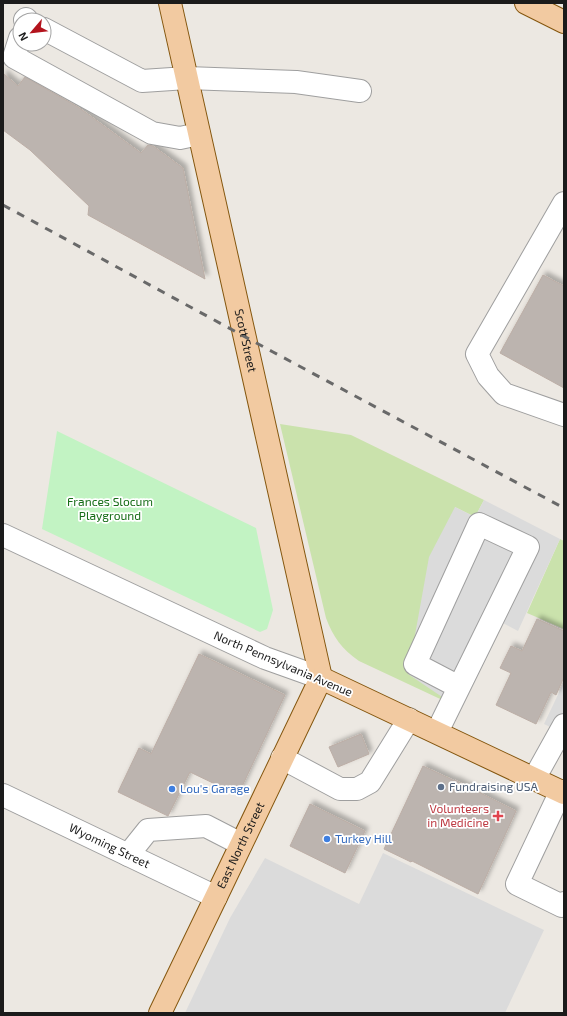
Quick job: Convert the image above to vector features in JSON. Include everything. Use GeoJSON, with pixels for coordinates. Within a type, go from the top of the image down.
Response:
{"type":"FeatureCollection","features":[{"type":"Feature","properties":{"kind":"main road","name":"Scott Street"},"geometry":{"type":"LineString","coordinates":[[170,3],[321,678]]}},
{"type":"Feature","properties":{"kind":"main road"},"geometry":{"type":"LineString","coordinates":[[526,3],[564,22]]}},
{"type":"Feature","properties":{"kind":"main road","name":"North Pennsylvania Avenue"},"geometry":{"type":"LineString","coordinates":[[321,678],[563,792]]}},
{"type":"Feature","properties":{"kind":"main road","name":"East North Street"},"geometry":{"type":"LineString","coordinates":[[160,1013],[321,678]]}},
{"type":"Feature","properties":{"kind":"street"},"geometry":{"type":"LineString","coordinates":[[52,33],[142,81],[187,78],[296,82],[360,91]]}},
{"type":"Feature","properties":{"kind":"street"},"geometry":{"type":"LineString","coordinates":[[16,52],[14,57],[152,133],[180,138],[199,134]]}},
{"type":"Feature","properties":{"kind":"street"},"geometry":{"type":"LineString","coordinates":[[564,203],[477,354],[488,376],[504,394],[564,415]]}},
{"type":"Feature","properties":{"kind":"street"},"geometry":{"type":"LineString","coordinates":[[437,732],[528,546],[480,524],[416,664],[459,687]]}},
{"type":"Feature","properties":{"kind":"street","name":"North Pennsylvania Avenue"},"geometry":{"type":"LineString","coordinates":[[3,534],[265,658],[321,678]]}},
{"type":"Feature","properties":{"kind":"street"},"geometry":{"type":"LineString","coordinates":[[282,758],[340,789],[357,789],[370,782],[409,719]]}},
{"type":"Feature","properties":{"kind":"street"},"geometry":{"type":"LineString","coordinates":[[534,779],[564,725]]}},
{"type":"Feature","properties":{"kind":"street"},"geometry":{"type":"LineString","coordinates":[[563,792],[517,884],[562,906],[564,903]]}},
{"type":"Feature","properties":{"kind":"street","name":"Wyoming Street"},"geometry":{"type":"LineString","coordinates":[[3,795],[216,896]]}},
{"type":"Feature","properties":{"kind":"street"},"geometry":{"type":"LineString","coordinates":[[128,855],[148,830],[206,826],[241,844]]}},
{"type":"Feature","properties":{"kind":"green space"},"geometry":{"type":"Polygon","coordinates":[[[280,424],[351,435],[484,500],[475,517],[455,507],[453,705],[359,661],[343,647],[335,637],[326,618],[280,424]]]}},
{"type":"Feature","properties":{"kind":"green space","name":"Frances Slocum Playground"},"geometry":{"type":"Polygon","coordinates":[[[57,431],[256,528],[273,610],[267,629],[260,632],[42,529],[57,431]]]}},
{"type":"Feature","properties":{"kind":"green space"},"geometry":{"type":"Polygon","coordinates":[[[560,539],[564,541],[564,629],[527,613],[560,539]]]}},
{"type":"Feature","properties":{"kind":"shaded area"},"geometry":{"type":"Polygon","coordinates":[[[484,500],[560,539],[518,631],[501,622],[460,709],[408,674],[429,557],[455,507],[475,517],[484,500]]]}},
{"type":"Feature","properties":{"kind":"shaded area"},"geometry":{"type":"Polygon","coordinates":[[[564,682],[564,734],[544,724],[564,682]]]}},
{"type":"Feature","properties":{"kind":"shaded area"},"geometry":{"type":"Polygon","coordinates":[[[383,853],[544,930],[505,1013],[185,1013],[230,918],[265,858],[359,904],[383,853]]]}},
{"type":"Feature","properties":{"kind":"building"},"geometry":{"type":"Polygon","coordinates":[[[3,73],[18,86],[25,77],[78,107],[141,153],[148,145],[153,146],[183,168],[205,279],[88,215],[89,206],[30,150],[3,130],[3,73]]]}},
{"type":"Feature","properties":{"kind":"building"},"geometry":{"type":"Polygon","coordinates":[[[543,275],[564,286],[564,388],[500,353],[543,275]]]}},
{"type":"Feature","properties":{"kind":"building"},"geometry":{"type":"Polygon","coordinates":[[[537,619],[564,631],[564,677],[556,695],[551,692],[536,724],[496,705],[511,673],[500,668],[511,646],[522,651],[537,619]]]}},
{"type":"Feature","properties":{"kind":"building"},"geometry":{"type":"Polygon","coordinates":[[[199,654],[285,695],[238,795],[190,772],[168,816],[118,792],[139,748],[151,754],[199,654]]]}},
{"type":"Feature","properties":{"kind":"building"},"geometry":{"type":"Polygon","coordinates":[[[361,734],[369,754],[338,767],[329,747],[361,734]]]}},
{"type":"Feature","properties":{"kind":"building"},"geometry":{"type":"Polygon","coordinates":[[[423,766],[455,780],[516,811],[478,894],[412,861],[411,862],[384,849],[423,766]]]}},
{"type":"Feature","properties":{"kind":"building","name":"Turkey Hill"},"geometry":{"type":"Polygon","coordinates":[[[310,804],[365,831],[345,873],[290,846],[310,804]]]}},
{"type":"Feature","properties":{"kind":"railway"},"geometry":{"type":"LineString","coordinates":[[3,205],[564,508]]}},
{"type":"Feature","properties":{"kind":"place","name":"Fundraising USA"},"geometry":{"type":"Point","coordinates":[441,787]}},
{"type":"Feature","properties":{"kind":"place","name":"Lou's Garage"},"geometry":{"type":"Point","coordinates":[172,789]}},
{"type":"Feature","properties":{"kind":"place","name":"Volunteers in Medicine"},"geometry":{"type":"Point","coordinates":[498,816]}},
{"type":"Feature","properties":{"kind":"place","name":"Turkey Hill"},"geometry":{"type":"Point","coordinates":[327,839]}}]}
